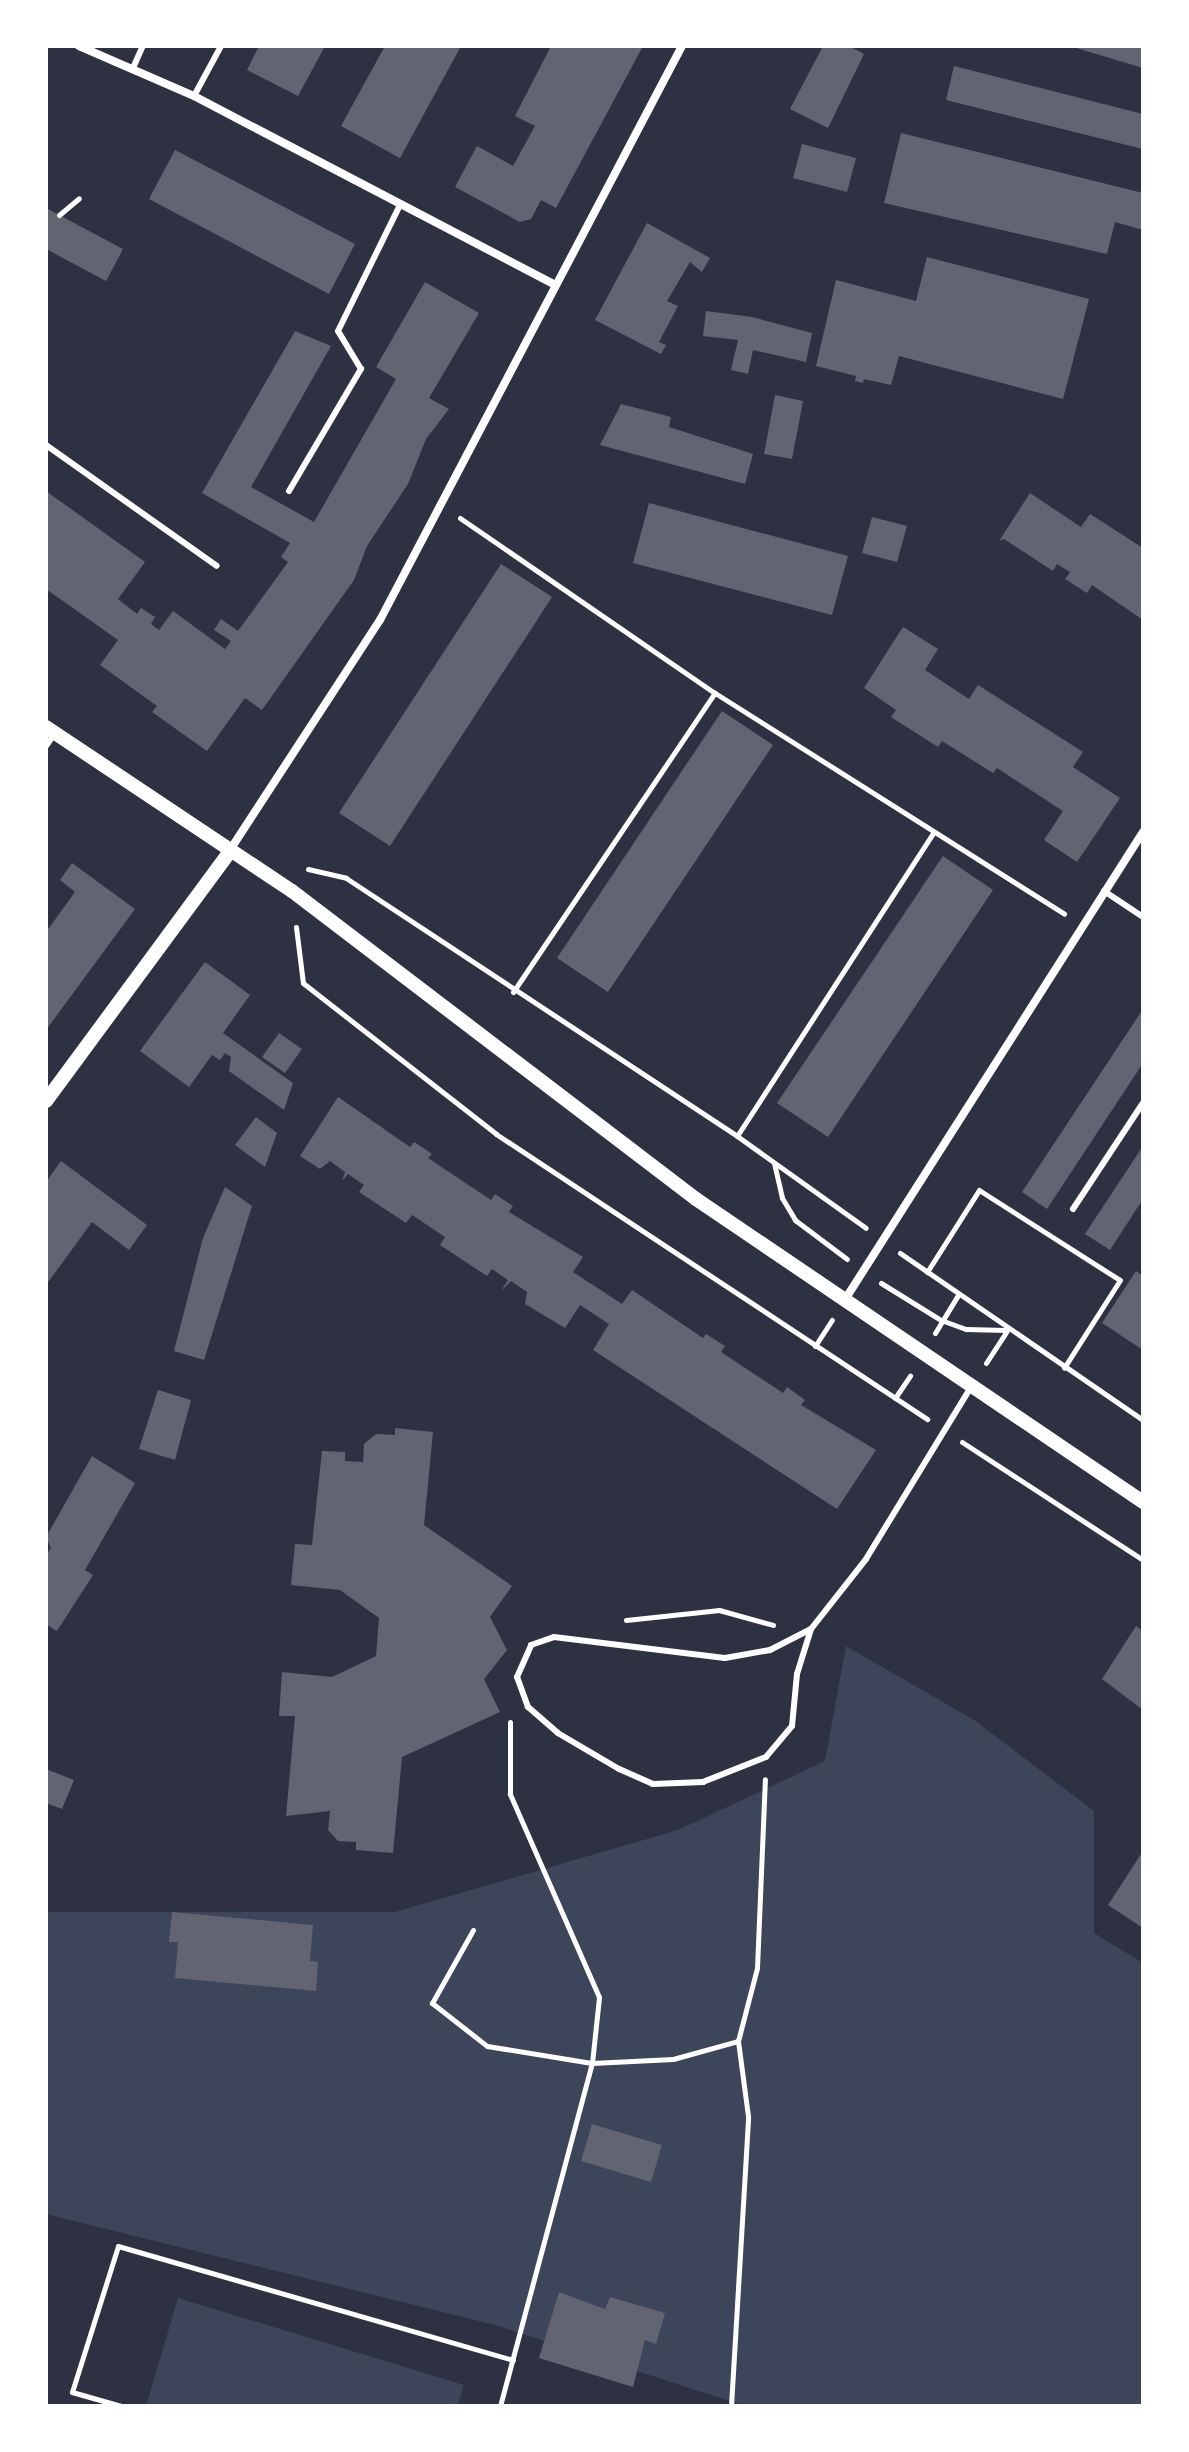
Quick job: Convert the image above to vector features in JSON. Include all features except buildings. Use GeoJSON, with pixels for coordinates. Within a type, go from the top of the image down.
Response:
{"type":"FeatureCollection","features":[{"type":"Feature","properties":{"kind":"street"},"geometry":{"type":"LineString","coordinates":[[79,46],[194,96],[554,284]]}},
{"type":"Feature","properties":{"kind":"street"},"geometry":{"type":"LineString","coordinates":[[46,1101],[230,851],[380,620],[443,506],[554,284],[682,46]]}},
{"type":"Feature","properties":{"kind":"street"},"geometry":{"type":"LineString","coordinates":[[49,735],[292,891],[696,1199],[1143,1502]]}},
{"type":"Feature","properties":{"kind":"street"},"geometry":{"type":"LineString","coordinates":[[846,1298],[1143,832]]}},
{"type":"Feature","properties":{"kind":"lane"},"geometry":{"type":"LineString","coordinates":[[133,68],[143,46]]}},
{"type":"Feature","properties":{"kind":"lane"},"geometry":{"type":"LineString","coordinates":[[194,96],[221,46]]}},
{"type":"Feature","properties":{"kind":"lane"},"geometry":{"type":"LineString","coordinates":[[289,491],[361,369],[338,331],[400,205]]}},
{"type":"Feature","properties":{"kind":"lane"},"geometry":{"type":"LineString","coordinates":[[46,445],[217,566]]}},
{"type":"Feature","properties":{"kind":"lane"},"geometry":{"type":"LineString","coordinates":[[1104,891],[1143,917]]}},
{"type":"Feature","properties":{"kind":"lane"},"geometry":{"type":"LineString","coordinates":[[1073,1209],[1143,1103]]}},
{"type":"Feature","properties":{"kind":"lane"},"geometry":{"type":"LineString","coordinates":[[811,1629],[770,1650],[725,1658],[554,1637],[531,1645],[517,1677],[528,1707],[558,1733],[653,1784],[703,1782],[766,1757],[792,1726],[797,1674],[811,1629],[866,1559],[971,1387]]}},
{"type":"Feature","properties":{"kind":"path"},"geometry":{"type":"LineString","coordinates":[[59,215],[79,198]]}},
{"type":"Feature","properties":{"kind":"path"},"geometry":{"type":"LineString","coordinates":[[443,506],[715,693],[1082,925]]}},
{"type":"Feature","properties":{"kind":"path"},"geometry":{"type":"LineString","coordinates":[[513,992],[715,693]]}},
{"type":"Feature","properties":{"kind":"path"},"geometry":{"type":"LineString","coordinates":[[737,1136],[934,832]]}},
{"type":"Feature","properties":{"kind":"path"},"geometry":{"type":"LineString","coordinates":[[303,868],[346,878],[774,1163]]}},
{"type":"Feature","properties":{"kind":"path"},"geometry":{"type":"LineString","coordinates":[[292,891],[303,983],[496,1134],[1143,1560]]}},
{"type":"Feature","properties":{"kind":"path"},"geometry":{"type":"LineString","coordinates":[[927,1272],[979,1190],[1120,1280],[1064,1368]]}},
{"type":"Feature","properties":{"kind":"path"},"geometry":{"type":"LineString","coordinates":[[971,1387],[1007,1330],[1143,1420]]}},
{"type":"Feature","properties":{"kind":"path"},"geometry":{"type":"LineString","coordinates":[[618,1620],[719,1610],[798,1635]]}},
{"type":"Feature","properties":{"kind":"path"},"geometry":{"type":"LineString","coordinates":[[500,2406],[592,2063],[599,1997],[510,1794],[510,1718]]}},
{"type":"Feature","properties":{"kind":"path"},"geometry":{"type":"LineString","coordinates":[[731,2406],[748,2116],[738,2041],[757,1968],[766,1757]]}},
{"type":"Feature","properties":{"kind":"path"},"geometry":{"type":"LineString","coordinates":[[473,1930],[432,2003],[487,2046],[592,2063],[673,2059],[738,2041]]}},
{"type":"Feature","properties":{"kind":"path"},"geometry":{"type":"LineString","coordinates":[[121,2406],[72,2392],[118,2246],[513,2360]]}},
{"type":"Feature","properties":{"kind":"shaded area"},"geometry":{"type":"Polygon","coordinates":[[[846,1646],[974,1720],[1094,1811],[1094,1933],[1143,1963],[1143,2406],[745,2406],[495,2325],[46,2214],[46,1912],[395,1912],[678,1830],[825,1761],[846,1646]]]}},
{"type":"Feature","properties":{"kind":"shaded area"},"geometry":{"type":"Polygon","coordinates":[[[178,2298],[464,2385],[458,2406],[146,2406],[178,2298]]]}}]}
